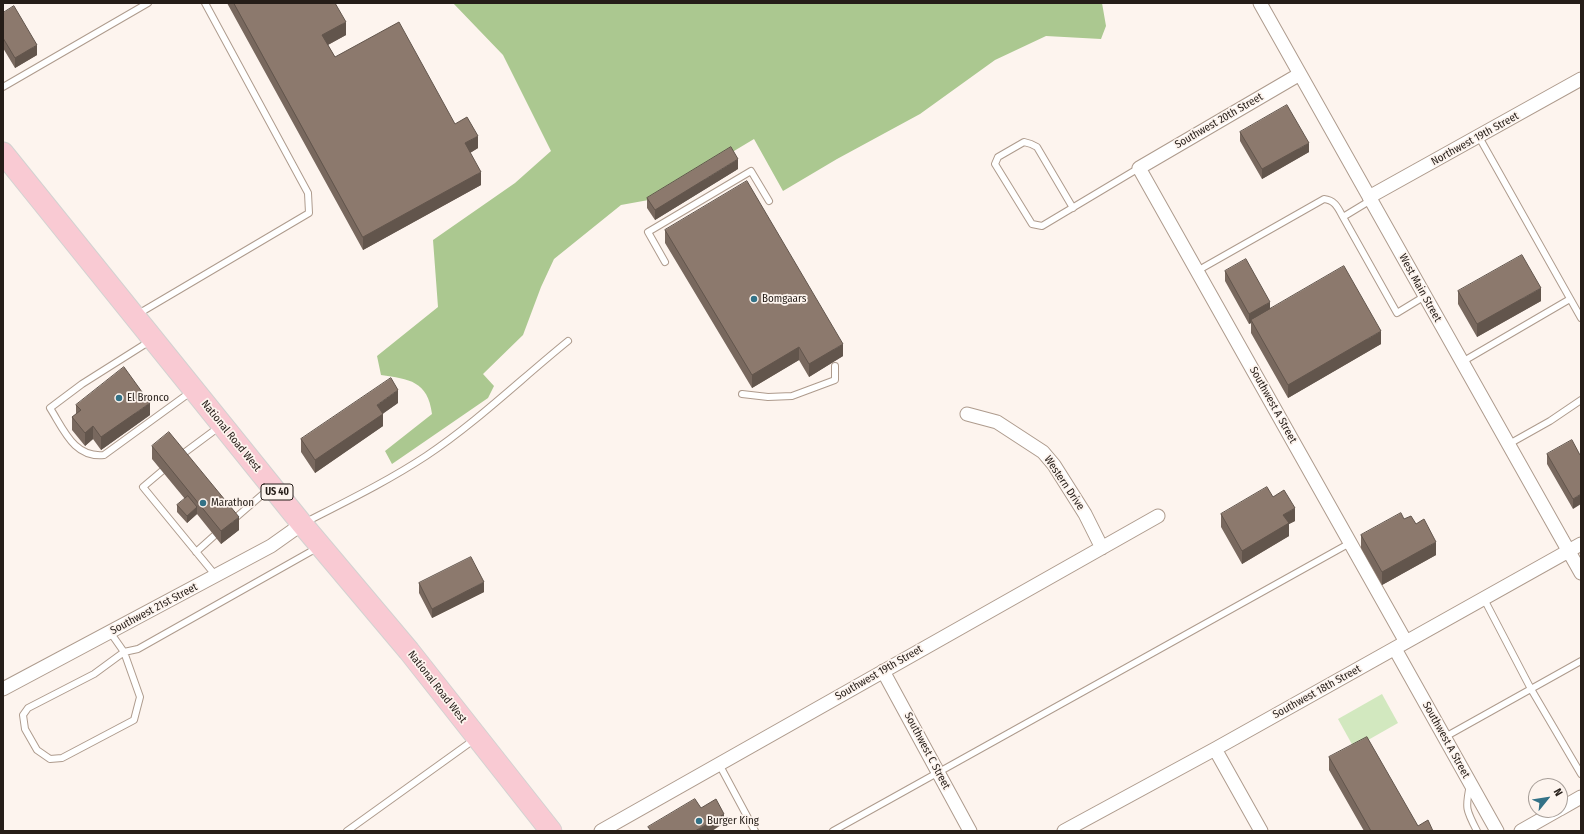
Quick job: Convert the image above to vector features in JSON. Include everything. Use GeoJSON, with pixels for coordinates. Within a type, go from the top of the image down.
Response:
{"type":"FeatureCollection","features":[{"type":"Feature","properties":{"kind":"main road","name":"National Road West"},"geometry":{"type":"LineString","coordinates":[[3,153],[302,524],[409,651],[551,831]]}},
{"type":"Feature","properties":{"kind":"street","name":"West Main Street"},"geometry":{"type":"LineString","coordinates":[[1260,3],[1581,573]]}},
{"type":"Feature","properties":{"kind":"street","name":"Southwest 20th Street"},"geometry":{"type":"LineString","coordinates":[[1139,168],[1300,74]]}},
{"type":"Feature","properties":{"kind":"street","name":"Northwest 19th Street"},"geometry":{"type":"LineString","coordinates":[[1370,199],[1479,137],[1579,84]]}},
{"type":"Feature","properties":{"kind":"street","name":"Southwest A Street"},"geometry":{"type":"LineString","coordinates":[[1139,168],[1350,543],[1445,737],[1497,831]]}},
{"type":"Feature","properties":{"kind":"street","name":"Western Drive"},"geometry":{"type":"LineString","coordinates":[[967,414],[997,422],[1043,452],[1054,465],[1085,514],[1102,548]]}},
{"type":"Feature","properties":{"kind":"street","name":"Southwest 19th Street"},"geometry":{"type":"LineString","coordinates":[[602,831],[616,825],[719,764],[1158,516]]}},
{"type":"Feature","properties":{"kind":"street","name":"Southwest 21st Street"},"geometry":{"type":"LineString","coordinates":[[3,689],[271,546],[302,524]]}},
{"type":"Feature","properties":{"kind":"street","name":"Southwest 18th Street"},"geometry":{"type":"LineString","coordinates":[[1064,831],[1215,749],[1581,544]]}},
{"type":"Feature","properties":{"kind":"street","name":"Southwest C Street"},"geometry":{"type":"LineString","coordinates":[[883,671],[970,831]]}},
{"type":"Feature","properties":{"kind":"street"},"geometry":{"type":"LineString","coordinates":[[1215,749],[1262,831]]}},
{"type":"Feature","properties":{"kind":"street"},"geometry":{"type":"LineString","coordinates":[[1568,804],[1581,797]]}},
{"type":"Feature","properties":{"kind":"street"},"geometry":{"type":"LineString","coordinates":[[1521,831],[1543,818]]}},
{"type":"Feature","properties":{"kind":"lane"},"geometry":{"type":"LineString","coordinates":[[3,87],[148,3]]}},
{"type":"Feature","properties":{"kind":"lane"},"geometry":{"type":"LineString","coordinates":[[135,316],[309,213],[308,193],[205,3]]}},
{"type":"Feature","properties":{"kind":"lane"},"geometry":{"type":"LineString","coordinates":[[1479,137],[1581,318]]}},
{"type":"Feature","properties":{"kind":"lane"},"geometry":{"type":"LineString","coordinates":[[1073,208],[1037,147],[1024,142],[998,157],[995,164],[1032,224],[1042,226],[1073,208],[1139,168]]}},
{"type":"Feature","properties":{"kind":"lane"},"geometry":{"type":"LineString","coordinates":[[665,262],[648,232],[751,171],[769,200]]}},
{"type":"Feature","properties":{"kind":"lane"},"geometry":{"type":"LineString","coordinates":[[1197,271],[1324,199],[1335,203],[1397,313],[1425,296]]}},
{"type":"Feature","properties":{"kind":"lane"},"geometry":{"type":"LineString","coordinates":[[1343,217],[1370,199]]}},
{"type":"Feature","properties":{"kind":"lane"},"geometry":{"type":"LineString","coordinates":[[1462,362],[1570,298]]}},
{"type":"Feature","properties":{"kind":"lane"},"geometry":{"type":"LineString","coordinates":[[153,339],[82,384],[50,408],[73,444],[86,454],[94,456],[104,455],[194,389]]}},
{"type":"Feature","properties":{"kind":"lane"},"geometry":{"type":"LineString","coordinates":[[302,524],[378,486],[427,455],[481,416],[568,341]]}},
{"type":"Feature","properties":{"kind":"lane"},"geometry":{"type":"LineString","coordinates":[[742,394],[768,397],[792,396],[835,380],[835,366]]}},
{"type":"Feature","properties":{"kind":"lane"},"geometry":{"type":"LineString","coordinates":[[1509,444],[1550,421],[1581,400]]}},
{"type":"Feature","properties":{"kind":"lane"},"geometry":{"type":"LineString","coordinates":[[179,457],[222,424]]}},
{"type":"Feature","properties":{"kind":"lane"},"geometry":{"type":"LineString","coordinates":[[162,471],[143,487],[216,576]]}},
{"type":"Feature","properties":{"kind":"lane"},"geometry":{"type":"LineString","coordinates":[[232,521],[272,486]]}},
{"type":"Feature","properties":{"kind":"lane"},"geometry":{"type":"LineString","coordinates":[[196,552],[215,536]]}},
{"type":"Feature","properties":{"kind":"lane"},"geometry":{"type":"LineString","coordinates":[[833,831],[1350,543]]}},
{"type":"Feature","properties":{"kind":"lane"},"geometry":{"type":"LineString","coordinates":[[110,632],[124,652],[140,697],[134,720],[62,758],[50,759],[37,750],[24,729],[23,715],[28,708],[94,674],[124,652],[138,649],[321,546]]}},
{"type":"Feature","properties":{"kind":"lane"},"geometry":{"type":"LineString","coordinates":[[1484,599],[1531,689],[1581,774]]}},
{"type":"Feature","properties":{"kind":"lane"},"geometry":{"type":"LineString","coordinates":[[1445,737],[1581,661]]}},
{"type":"Feature","properties":{"kind":"lane"},"geometry":{"type":"LineString","coordinates":[[346,831],[477,738]]}},
{"type":"Feature","properties":{"kind":"lane"},"geometry":{"type":"LineString","coordinates":[[719,764],[755,831]]}},
{"type":"Feature","properties":{"kind":"lane"},"geometry":{"type":"LineString","coordinates":[[1470,783],[1466,803],[1468,813],[1477,831]]}},
{"type":"Feature","properties":{"kind":"green space"},"geometry":{"type":"Polygon","coordinates":[[[453,3],[1102,3],[1106,26],[1101,39],[1046,36],[995,60],[920,114],[837,159],[783,191],[754,139],[654,199],[621,205],[554,259],[541,287],[523,335],[483,374],[494,386],[488,398],[392,464],[385,451],[432,414],[430,403],[426,395],[416,384],[408,380],[381,375],[377,356],[438,307],[433,240],[515,183],[551,151],[503,55],[453,3]]]}},
{"type":"Feature","properties":{"kind":"green space"},"geometry":{"type":"Polygon","coordinates":[[[1382,694],[1398,723],[1354,748],[1338,719],[1382,694]]]}},
{"type":"Feature","properties":{"kind":"building"},"geometry":{"type":"Polygon","coordinates":[[[234,3],[335,3],[346,22],[322,35],[335,57],[399,22],[455,124],[467,117],[478,136],[465,143],[481,172],[363,237],[234,3]]]}},
{"type":"Feature","properties":{"kind":"building"},"geometry":{"type":"Polygon","coordinates":[[[14,6],[37,45],[15,58],[3,38],[3,13],[14,6]]]}},
{"type":"Feature","properties":{"kind":"building"},"geometry":{"type":"Polygon","coordinates":[[[1287,105],[1309,143],[1262,169],[1240,132],[1287,105]]]}},
{"type":"Feature","properties":{"kind":"building"},"geometry":{"type":"Polygon","coordinates":[[[731,147],[738,159],[655,210],[647,198],[731,147]]]}},
{"type":"Feature","properties":{"kind":"building","name":"Bomgaars"},"geometry":{"type":"Polygon","coordinates":[[[747,181],[843,344],[809,364],[799,347],[752,375],[665,230],[747,181]]]}},
{"type":"Feature","properties":{"kind":"building"},"geometry":{"type":"Polygon","coordinates":[[[1522,255],[1541,288],[1477,324],[1458,291],[1522,255]]]}},
{"type":"Feature","properties":{"kind":"building"},"geometry":{"type":"Polygon","coordinates":[[[1246,259],[1270,302],[1249,314],[1225,271],[1246,259]]]}},
{"type":"Feature","properties":{"kind":"building"},"geometry":{"type":"Polygon","coordinates":[[[1344,266],[1381,331],[1288,385],[1251,320],[1344,266]]]}},
{"type":"Feature","properties":{"kind":"building","name":"El Bronco"},"geometry":{"type":"Polygon","coordinates":[[[124,367],[150,403],[101,437],[93,426],[85,433],[72,417],[81,410],[76,405],[124,367]]]}},
{"type":"Feature","properties":{"kind":"building"},"geometry":{"type":"Polygon","coordinates":[[[391,378],[398,390],[377,405],[383,414],[315,460],[301,439],[391,378]]]}},
{"type":"Feature","properties":{"kind":"building"},"geometry":{"type":"Polygon","coordinates":[[[169,432],[239,517],[221,531],[152,446],[169,432]]]}},
{"type":"Feature","properties":{"kind":"building"},"geometry":{"type":"Polygon","coordinates":[[[1572,440],[1581,455],[1581,494],[1573,499],[1547,454],[1572,440]]]}},
{"type":"Feature","properties":{"kind":"building"},"geometry":{"type":"Polygon","coordinates":[[[1267,487],[1273,497],[1284,490],[1295,508],[1283,515],[1289,523],[1242,551],[1221,514],[1267,487]]]}},
{"type":"Feature","properties":{"kind":"building"},"geometry":{"type":"Polygon","coordinates":[[[188,496],[197,507],[187,516],[177,505],[188,496]]]}},
{"type":"Feature","properties":{"kind":"building"},"geometry":{"type":"Polygon","coordinates":[[[1401,513],[1404,519],[1411,516],[1416,524],[1424,519],[1436,542],[1382,572],[1361,535],[1401,513]]]}},
{"type":"Feature","properties":{"kind":"building"},"geometry":{"type":"Polygon","coordinates":[[[471,557],[484,582],[432,609],[419,583],[471,557]]]}},
{"type":"Feature","properties":{"kind":"building"},"geometry":{"type":"Polygon","coordinates":[[[1367,737],[1418,826],[1428,820],[1433,831],[1371,831],[1329,757],[1367,737]]]}},
{"type":"Feature","properties":{"kind":"building"},"geometry":{"type":"Polygon","coordinates":[[[695,799],[701,808],[716,799],[724,814],[695,831],[651,831],[648,827],[695,799]]]}},
{"type":"Feature","properties":{"kind":"place","name":"Bomgaars"},"geometry":{"type":"Point","coordinates":[754,299]}},
{"type":"Feature","properties":{"kind":"place","name":"El Bronco"},"geometry":{"type":"Point","coordinates":[119,398]}},
{"type":"Feature","properties":{"kind":"place","name":"Marathon"},"geometry":{"type":"Point","coordinates":[203,503]}},
{"type":"Feature","properties":{"kind":"place","name":"Burger King"},"geometry":{"type":"Point","coordinates":[699,821]}}]}
